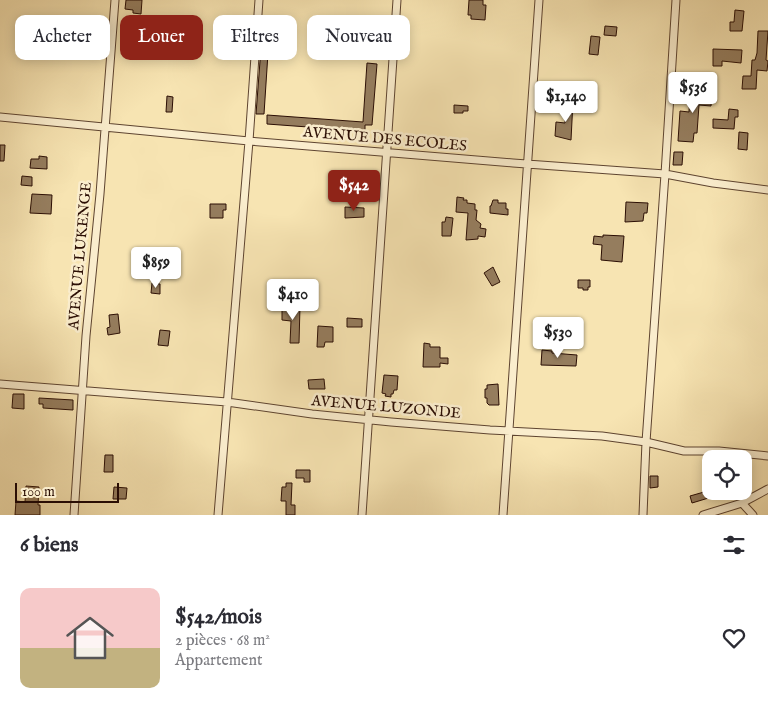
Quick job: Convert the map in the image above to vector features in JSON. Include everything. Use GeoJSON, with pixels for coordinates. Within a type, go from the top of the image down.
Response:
{"type":"FeatureCollection","features":[{"type":"Feature","properties":{"kind":"street","name":"AVENUE LUKENGE"},"geometry":{"type":"LineString","coordinates":[[74,515],[82,391],[115,0]]}},
{"type":"Feature","properties":{"kind":"street"},"geometry":{"type":"LineString","coordinates":[[218,515],[259,0]]}},
{"type":"Feature","properties":{"kind":"street"},"geometry":{"type":"LineString","coordinates":[[362,515],[370,420],[397,0]]}},
{"type":"Feature","properties":{"kind":"street"},"geometry":{"type":"LineString","coordinates":[[504,515],[539,0]]}},
{"type":"Feature","properties":{"kind":"street"},"geometry":{"type":"LineString","coordinates":[[643,515],[646,442],[676,0]]}},
{"type":"Feature","properties":{"kind":"street","name":"AVENUE DES ECOLES"},"geometry":{"type":"LineString","coordinates":[[0,117],[249,141],[665,174],[768,190]]}},
{"type":"Feature","properties":{"kind":"street","name":"AVENUE LUZONDE"},"geometry":{"type":"LineString","coordinates":[[0,384],[227,402],[370,420],[602,436],[646,442],[684,451],[719,451],[768,456]]}},
{"type":"Feature","properties":{"kind":"street"},"geometry":{"type":"LineString","coordinates":[[704,515],[742,503],[768,490]]}},
{"type":"Feature","properties":{"kind":"street"},"geometry":{"type":"LineString","coordinates":[[742,503],[753,515]]}},
{"type":"Feature","properties":{"kind":"building"},"geometry":{"type":"Polygon","coordinates":[[[126,0],[142,0],[141,14],[125,9],[126,0]]]}},
{"type":"Feature","properties":{"kind":"building"},"geometry":{"type":"Polygon","coordinates":[[[469,0],[483,0],[483,5],[486,5],[485,20],[471,19],[471,15],[468,15],[469,0]]]}},
{"type":"Feature","properties":{"kind":"building"},"geometry":{"type":"Polygon","coordinates":[[[735,10],[744,11],[742,31],[730,31],[730,22],[734,22],[735,10]]]}},
{"type":"Feature","properties":{"kind":"building"},"geometry":{"type":"Polygon","coordinates":[[[605,26],[617,27],[616,36],[604,35],[605,26]]]}},
{"type":"Feature","properties":{"kind":"building"},"geometry":{"type":"Polygon","coordinates":[[[758,31],[768,31],[767,71],[757,70],[756,89],[742,89],[743,76],[751,76],[752,60],[755,60],[757,53],[758,31]]]}},
{"type":"Feature","properties":{"kind":"building"},"geometry":{"type":"Polygon","coordinates":[[[591,36],[600,37],[598,55],[589,54],[591,36]]]}},
{"type":"Feature","properties":{"kind":"building"},"geometry":{"type":"Polygon","coordinates":[[[713,49],[742,50],[741,63],[722,61],[722,66],[713,66],[713,49]]]}},
{"type":"Feature","properties":{"kind":"building"},"geometry":{"type":"Polygon","coordinates":[[[260,60],[268,60],[264,114],[256,114],[260,60]]]}},
{"type":"Feature","properties":{"kind":"building"},"geometry":{"type":"Polygon","coordinates":[[[367,63],[377,64],[372,125],[365,125],[365,133],[320,129],[319,133],[308,132],[308,127],[267,124],[267,115],[363,122],[367,63]]]}},
{"type":"Feature","properties":{"kind":"building"},"geometry":{"type":"Polygon","coordinates":[[[690,89],[712,91],[711,106],[699,105],[697,133],[694,133],[693,142],[678,141],[680,111],[689,112],[690,89]]]}},
{"type":"Feature","properties":{"kind":"building"},"geometry":{"type":"Polygon","coordinates":[[[167,96],[173,97],[172,112],[166,112],[167,96]]]}},
{"type":"Feature","properties":{"kind":"building"},"geometry":{"type":"Polygon","coordinates":[[[566,101],[573,101],[571,140],[555,136],[556,122],[565,123],[566,101]]]}},
{"type":"Feature","properties":{"kind":"building"},"geometry":{"type":"Polygon","coordinates":[[[454,105],[468,106],[468,111],[454,113],[454,105]]]}},
{"type":"Feature","properties":{"kind":"building"},"geometry":{"type":"Polygon","coordinates":[[[729,109],[738,110],[734,129],[713,128],[713,119],[728,120],[729,109]]]}},
{"type":"Feature","properties":{"kind":"building"},"geometry":{"type":"Polygon","coordinates":[[[739,132],[748,133],[747,150],[738,149],[739,132]]]}},
{"type":"Feature","properties":{"kind":"building"},"geometry":{"type":"Polygon","coordinates":[[[0,145],[5,145],[4,161],[0,161],[0,145]]]}},
{"type":"Feature","properties":{"kind":"building"},"geometry":{"type":"Polygon","coordinates":[[[674,152],[683,152],[682,165],[673,165],[674,152]]]}},
{"type":"Feature","properties":{"kind":"building"},"geometry":{"type":"Polygon","coordinates":[[[39,156],[47,157],[47,169],[30,168],[31,159],[39,159],[39,156]]]}},
{"type":"Feature","properties":{"kind":"building"},"geometry":{"type":"Polygon","coordinates":[[[22,176],[32,177],[32,186],[21,185],[22,176]]]}},
{"type":"Feature","properties":{"kind":"building"},"geometry":{"type":"Polygon","coordinates":[[[356,180],[371,184],[370,194],[352,192],[352,182],[356,182],[356,180]]]}},
{"type":"Feature","properties":{"kind":"building"},"geometry":{"type":"Polygon","coordinates":[[[32,194],[52,195],[51,214],[30,213],[32,194]]]}},
{"type":"Feature","properties":{"kind":"building"},"geometry":{"type":"Polygon","coordinates":[[[457,197],[464,198],[463,200],[467,200],[467,203],[475,204],[475,210],[477,210],[476,220],[481,224],[480,228],[486,229],[485,237],[478,236],[478,239],[466,240],[468,213],[456,212],[457,197]]]}},
{"type":"Feature","properties":{"kind":"building"},"geometry":{"type":"Polygon","coordinates":[[[493,200],[498,200],[498,203],[506,203],[508,215],[490,213],[490,206],[493,200]]]}},
{"type":"Feature","properties":{"kind":"building"},"geometry":{"type":"Polygon","coordinates":[[[626,202],[648,203],[647,213],[644,213],[643,221],[625,222],[626,202]]]}},
{"type":"Feature","properties":{"kind":"building"},"geometry":{"type":"Polygon","coordinates":[[[210,204],[226,204],[226,210],[223,210],[223,218],[210,218],[210,204]]]}},
{"type":"Feature","properties":{"kind":"building"},"geometry":{"type":"Polygon","coordinates":[[[345,207],[364,208],[364,217],[345,218],[345,207]]]}},
{"type":"Feature","properties":{"kind":"building"},"geometry":{"type":"Polygon","coordinates":[[[446,217],[453,218],[451,236],[442,236],[442,222],[445,222],[446,217]]]}},
{"type":"Feature","properties":{"kind":"building"},"geometry":{"type":"Polygon","coordinates":[[[603,235],[624,236],[622,262],[601,260],[602,245],[593,244],[594,236],[603,237],[603,235]]]}},
{"type":"Feature","properties":{"kind":"building"},"geometry":{"type":"Polygon","coordinates":[[[493,267],[500,282],[492,286],[484,273],[493,267]]]}},
{"type":"Feature","properties":{"kind":"building"},"geometry":{"type":"Polygon","coordinates":[[[578,280],[590,280],[588,290],[578,288],[578,280]]]}},
{"type":"Feature","properties":{"kind":"building"},"geometry":{"type":"Polygon","coordinates":[[[152,283],[160,284],[160,294],[151,293],[152,283]]]}},
{"type":"Feature","properties":{"kind":"building"},"geometry":{"type":"Polygon","coordinates":[[[296,290],[312,290],[312,296],[296,296],[296,290]]]}},
{"type":"Feature","properties":{"kind":"building"},"geometry":{"type":"Polygon","coordinates":[[[282,305],[300,306],[299,343],[290,343],[291,321],[282,320],[282,305]]]}},
{"type":"Feature","properties":{"kind":"building"},"geometry":{"type":"Polygon","coordinates":[[[118,314],[120,333],[108,335],[107,328],[110,327],[109,315],[118,314]]]}},
{"type":"Feature","properties":{"kind":"building"},"geometry":{"type":"Polygon","coordinates":[[[347,318],[362,319],[362,327],[347,327],[347,318]]]}},
{"type":"Feature","properties":{"kind":"building"},"geometry":{"type":"Polygon","coordinates":[[[318,326],[333,327],[333,342],[325,342],[324,347],[317,347],[318,326]]]}},
{"type":"Feature","properties":{"kind":"building"},"geometry":{"type":"Polygon","coordinates":[[[160,330],[170,331],[168,346],[158,345],[160,330]]]}},
{"type":"Feature","properties":{"kind":"building"},"geometry":{"type":"Polygon","coordinates":[[[424,343],[430,344],[430,347],[440,347],[440,358],[448,358],[448,364],[440,363],[440,367],[423,367],[424,343]]]}},
{"type":"Feature","properties":{"kind":"building"},"geometry":{"type":"Polygon","coordinates":[[[542,350],[552,351],[552,353],[577,355],[576,366],[541,365],[542,350]]]}},
{"type":"Feature","properties":{"kind":"building"},"geometry":{"type":"Polygon","coordinates":[[[384,375],[398,376],[397,390],[394,390],[391,397],[385,396],[386,394],[382,393],[384,375]]]}},
{"type":"Feature","properties":{"kind":"building"},"geometry":{"type":"Polygon","coordinates":[[[324,379],[325,389],[309,389],[308,380],[324,379]]]}},
{"type":"Feature","properties":{"kind":"building"},"geometry":{"type":"Polygon","coordinates":[[[498,384],[499,405],[489,405],[487,398],[485,398],[485,389],[487,389],[487,385],[498,384]]]}},
{"type":"Feature","properties":{"kind":"building"},"geometry":{"type":"Polygon","coordinates":[[[13,394],[24,394],[24,409],[12,408],[13,394]]]}},
{"type":"Feature","properties":{"kind":"building"},"geometry":{"type":"Polygon","coordinates":[[[39,398],[73,400],[73,410],[43,408],[43,404],[39,404],[39,398]]]}},
{"type":"Feature","properties":{"kind":"building"},"geometry":{"type":"Polygon","coordinates":[[[105,455],[113,455],[113,472],[104,472],[105,455]]]}},
{"type":"Feature","properties":{"kind":"building"},"geometry":{"type":"Polygon","coordinates":[[[296,470],[310,470],[310,482],[304,482],[304,478],[296,478],[296,470]]]}},
{"type":"Feature","properties":{"kind":"building"},"geometry":{"type":"Polygon","coordinates":[[[650,476],[658,476],[658,487],[650,488],[650,476]]]}},
{"type":"Feature","properties":{"kind":"building"},"geometry":{"type":"Polygon","coordinates":[[[286,483],[292,483],[291,505],[295,505],[295,515],[286,515],[286,501],[281,501],[282,487],[286,487],[286,483]]]}},
{"type":"Feature","properties":{"kind":"building"},"geometry":{"type":"Polygon","coordinates":[[[26,486],[39,487],[38,505],[40,505],[40,515],[15,515],[16,501],[25,502],[26,486]]]}},
{"type":"Feature","properties":{"kind":"building"},"geometry":{"type":"Polygon","coordinates":[[[114,487],[127,488],[126,499],[113,499],[114,487]]]}},
{"type":"Feature","properties":{"kind":"building"},"geometry":{"type":"Polygon","coordinates":[[[702,493],[702,500],[692,503],[690,496],[702,493]]]}}]}
